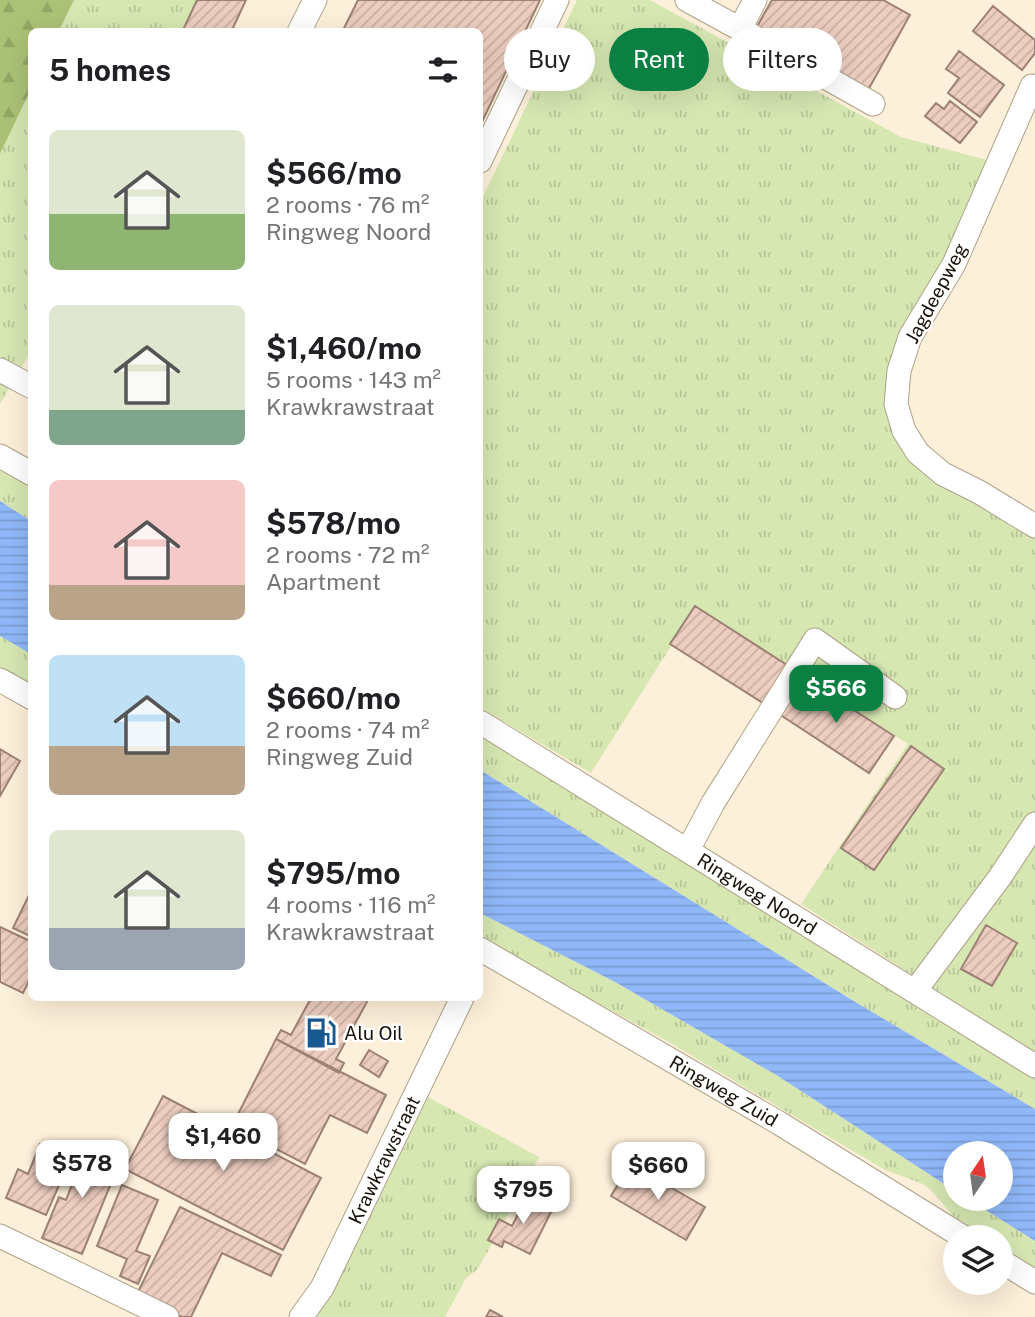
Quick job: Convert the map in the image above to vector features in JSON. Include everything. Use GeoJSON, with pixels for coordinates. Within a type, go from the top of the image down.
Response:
{"type":"FeatureCollection","features":[{"type":"Feature","properties":{"kind":"street"},"geometry":{"type":"LineString","coordinates":[[301,28],[315,0]]}},
{"type":"Feature","properties":{"kind":"street"},"geometry":{"type":"LineString","coordinates":[[483,155],[557,0]]}},
{"type":"Feature","properties":{"kind":"street"},"geometry":{"type":"LineString","coordinates":[[687,0],[738,28]]}},
{"type":"Feature","properties":{"kind":"street"},"geometry":{"type":"LineString","coordinates":[[741,28],[755,0]]}},
{"type":"Feature","properties":{"kind":"street","name":"Jagdeepweg"},"geometry":{"type":"LineString","coordinates":[[1032,86],[954,264],[910,337],[899,372],[896,404],[904,432],[918,453],[943,474],[1035,526]]}},
{"type":"Feature","properties":{"kind":"street"},"geometry":{"type":"LineString","coordinates":[[842,87],[873,104]]}},
{"type":"Feature","properties":{"kind":"street"},"geometry":{"type":"LineString","coordinates":[[0,370],[28,385]]}},
{"type":"Feature","properties":{"kind":"street"},"geometry":{"type":"LineString","coordinates":[[0,456],[28,472]]}},
{"type":"Feature","properties":{"kind":"street"},"geometry":{"type":"LineString","coordinates":[[688,850],[713,803],[815,640],[895,697]]}},
{"type":"Feature","properties":{"kind":"street"},"geometry":{"type":"LineString","coordinates":[[0,680],[28,696]]}},
{"type":"Feature","properties":{"kind":"street","name":"Ringweg Noord"},"geometry":{"type":"LineString","coordinates":[[483,724],[1035,1066]]}},
{"type":"Feature","properties":{"kind":"street"},"geometry":{"type":"LineString","coordinates":[[915,991],[1000,877],[1035,824]]}},
{"type":"Feature","properties":{"kind":"street","name":"Ringweg Zuid"},"geometry":{"type":"LineString","coordinates":[[483,955],[779,1123],[944,1225]]}},
{"type":"Feature","properties":{"kind":"street","name":"Krawkrawstraat"},"geometry":{"type":"LineString","coordinates":[[301,1317],[322,1288],[461,1001]]}},
{"type":"Feature","properties":{"kind":"street"},"geometry":{"type":"LineString","coordinates":[[0,1237],[167,1317]]}},
{"type":"Feature","properties":{"kind":"street"},"geometry":{"type":"LineString","coordinates":[[1013,1268],[1035,1282]]}},
{"type":"Feature","properties":{"kind":"green space"},"geometry":{"type":"Polygon","coordinates":[[[0,0],[74,0],[60,28],[28,28],[28,95],[0,154],[0,0]]]}},
{"type":"Feature","properties":{"kind":"green space"},"geometry":{"type":"Polygon","coordinates":[[[74,0],[199,0],[185,28],[61,28],[74,0]]]}},
{"type":"Feature","properties":{"kind":"green space"},"geometry":{"type":"Polygon","coordinates":[[[577,0],[650,0],[701,28],[609,28],[609,91],[709,91],[709,32],[723,40],[723,91],[817,91],[901,137],[991,161],[888,415],[1035,534],[1035,1053],[801,904],[908,744],[695,608],[591,773],[483,710],[483,197],[534,91],[595,91],[595,28],[564,28],[577,0]]]}},
{"type":"Feature","properties":{"kind":"green space"},"geometry":{"type":"Polygon","coordinates":[[[28,95],[28,356],[0,404],[0,154],[28,95]]]}},
{"type":"Feature","properties":{"kind":"green space"},"geometry":{"type":"Polygon","coordinates":[[[0,467],[28,483],[28,519],[0,501],[0,467]]]}},
{"type":"Feature","properties":{"kind":"green space"},"geometry":{"type":"Polygon","coordinates":[[[0,636],[28,652],[28,686],[0,670],[0,636]]]}},
{"type":"Feature","properties":{"kind":"green space"},"geometry":{"type":"Polygon","coordinates":[[[483,736],[782,919],[917,1008],[1035,1079],[1035,1109],[852,1000],[483,772],[483,736]]]}},
{"type":"Feature","properties":{"kind":"green space"},"geometry":{"type":"Polygon","coordinates":[[[483,915],[615,982],[778,1076],[943,1183],[943,1204],[923,1184],[885,1170],[667,1041],[483,941],[483,915]]]}},
{"type":"Feature","properties":{"kind":"green space"},"geometry":{"type":"Polygon","coordinates":[[[428,1097],[539,1157],[478,1269],[466,1278],[445,1317],[317,1317],[393,1170],[428,1097]]]}},
{"type":"Feature","properties":{"kind":"green space"},"geometry":{"type":"Polygon","coordinates":[[[949,1211],[987,1211],[1009,1225],[967,1225],[949,1211]]]}},
{"type":"Feature","properties":{"kind":"green space"},"geometry":{"type":"Polygon","coordinates":[[[1013,1227],[1035,1241],[1035,1268],[1013,1254],[1013,1227]]]}},
{"type":"Feature","properties":{"kind":"water"},"geometry":{"type":"Polygon","coordinates":[[[0,501],[28,519],[28,652],[0,636],[0,501]]]}},
{"type":"Feature","properties":{"kind":"water"},"geometry":{"type":"Polygon","coordinates":[[[483,772],[852,1000],[1035,1109],[1035,1241],[987,1211],[1013,1211],[1013,1141],[943,1141],[943,1183],[778,1076],[615,982],[483,915],[483,772]]]}},
{"type":"Feature","properties":{"kind":"building"},"geometry":{"type":"Polygon","coordinates":[[[197,0],[246,0],[233,28],[184,28],[197,0]]]}},
{"type":"Feature","properties":{"kind":"building"},"geometry":{"type":"Polygon","coordinates":[[[358,0],[540,0],[527,28],[504,28],[504,76],[483,120],[483,28],[344,28],[358,0]]]}},
{"type":"Feature","properties":{"kind":"building"},"geometry":{"type":"Polygon","coordinates":[[[772,0],[883,0],[910,15],[867,92],[842,78],[842,28],[756,28],[772,0]]]}},
{"type":"Feature","properties":{"kind":"building"},"geometry":{"type":"Polygon","coordinates":[[[993,6],[1035,40],[1035,53],[1022,70],[973,31],[993,6]]]}},
{"type":"Feature","properties":{"kind":"building"},"geometry":{"type":"Polygon","coordinates":[[[959,51],[1004,85],[980,117],[948,93],[959,78],[946,69],[959,51]]]}},
{"type":"Feature","properties":{"kind":"building"},"geometry":{"type":"Polygon","coordinates":[[[950,101],[977,122],[960,143],[925,116],[936,103],[944,109],[950,101]]]}},
{"type":"Feature","properties":{"kind":"building"},"geometry":{"type":"Polygon","coordinates":[[[695,606],[787,665],[763,703],[670,644],[695,606]]]}},
{"type":"Feature","properties":{"kind":"building"},"geometry":{"type":"Polygon","coordinates":[[[803,677],[894,736],[869,773],[779,714],[803,677]]]}},
{"type":"Feature","properties":{"kind":"building"},"geometry":{"type":"Polygon","coordinates":[[[911,746],[944,769],[874,870],[841,848],[911,746]]]}},
{"type":"Feature","properties":{"kind":"building"},"geometry":{"type":"Polygon","coordinates":[[[0,749],[20,761],[0,796],[0,749]]]}},
{"type":"Feature","properties":{"kind":"building"},"geometry":{"type":"Polygon","coordinates":[[[28,897],[28,935],[13,928],[28,897]]]}},
{"type":"Feature","properties":{"kind":"building"},"geometry":{"type":"Polygon","coordinates":[[[986,925],[1017,943],[992,986],[961,969],[986,925]]]}},
{"type":"Feature","properties":{"kind":"building"},"geometry":{"type":"Polygon","coordinates":[[[0,927],[28,940],[28,983],[23,993],[0,982],[0,927]]]}},
{"type":"Feature","properties":{"kind":"building","name":"Alu Oil"},"geometry":{"type":"Polygon","coordinates":[[[309,1001],[367,1001],[336,1059],[344,1063],[339,1073],[276,1039],[281,1030],[291,1035],[309,1001]]]}},
{"type":"Feature","properties":{"kind":"building"},"geometry":{"type":"Polygon","coordinates":[[[276,1039],[386,1095],[367,1133],[330,1115],[305,1164],[232,1126],[276,1039]]]}},
{"type":"Feature","properties":{"kind":"building"},"geometry":{"type":"Polygon","coordinates":[[[369,1050],[388,1061],[379,1077],[360,1065],[369,1050]]]}},
{"type":"Feature","properties":{"kind":"building"},"geometry":{"type":"Polygon","coordinates":[[[163,1096],[321,1178],[283,1250],[125,1169],[163,1096]]]}},
{"type":"Feature","properties":{"kind":"building"},"geometry":{"type":"Polygon","coordinates":[[[40,1144],[71,1158],[46,1215],[6,1198],[18,1169],[28,1174],[40,1144]]]}},
{"type":"Feature","properties":{"kind":"building"},"geometry":{"type":"Polygon","coordinates":[[[83,1144],[121,1159],[82,1254],[42,1238],[59,1197],[66,1200],[74,1179],[69,1177],[83,1144]]]}},
{"type":"Feature","properties":{"kind":"building"},"geometry":{"type":"Polygon","coordinates":[[[630,1164],[705,1207],[686,1240],[611,1196],[630,1164]]]}},
{"type":"Feature","properties":{"kind":"building"},"geometry":{"type":"Polygon","coordinates":[[[122,1185],[158,1200],[136,1251],[150,1256],[138,1284],[120,1276],[127,1259],[97,1246],[122,1185]]]}},
{"type":"Feature","properties":{"kind":"building"},"geometry":{"type":"Polygon","coordinates":[[[529,1193],[553,1208],[530,1254],[504,1241],[502,1247],[488,1240],[499,1219],[512,1226],[529,1193]]]}},
{"type":"Feature","properties":{"kind":"building"},"geometry":{"type":"Polygon","coordinates":[[[180,1207],[281,1255],[271,1276],[222,1253],[191,1317],[182,1317],[136,1296],[180,1207]]]}},
{"type":"Feature","properties":{"kind":"building"},"geometry":{"type":"Polygon","coordinates":[[[490,1310],[503,1317],[486,1317],[490,1310]]]}},
{"type":"Feature","properties":{"kind":"place","name":"Alu Oil"},"geometry":{"type":"Point","coordinates":[321,1033]}}]}
